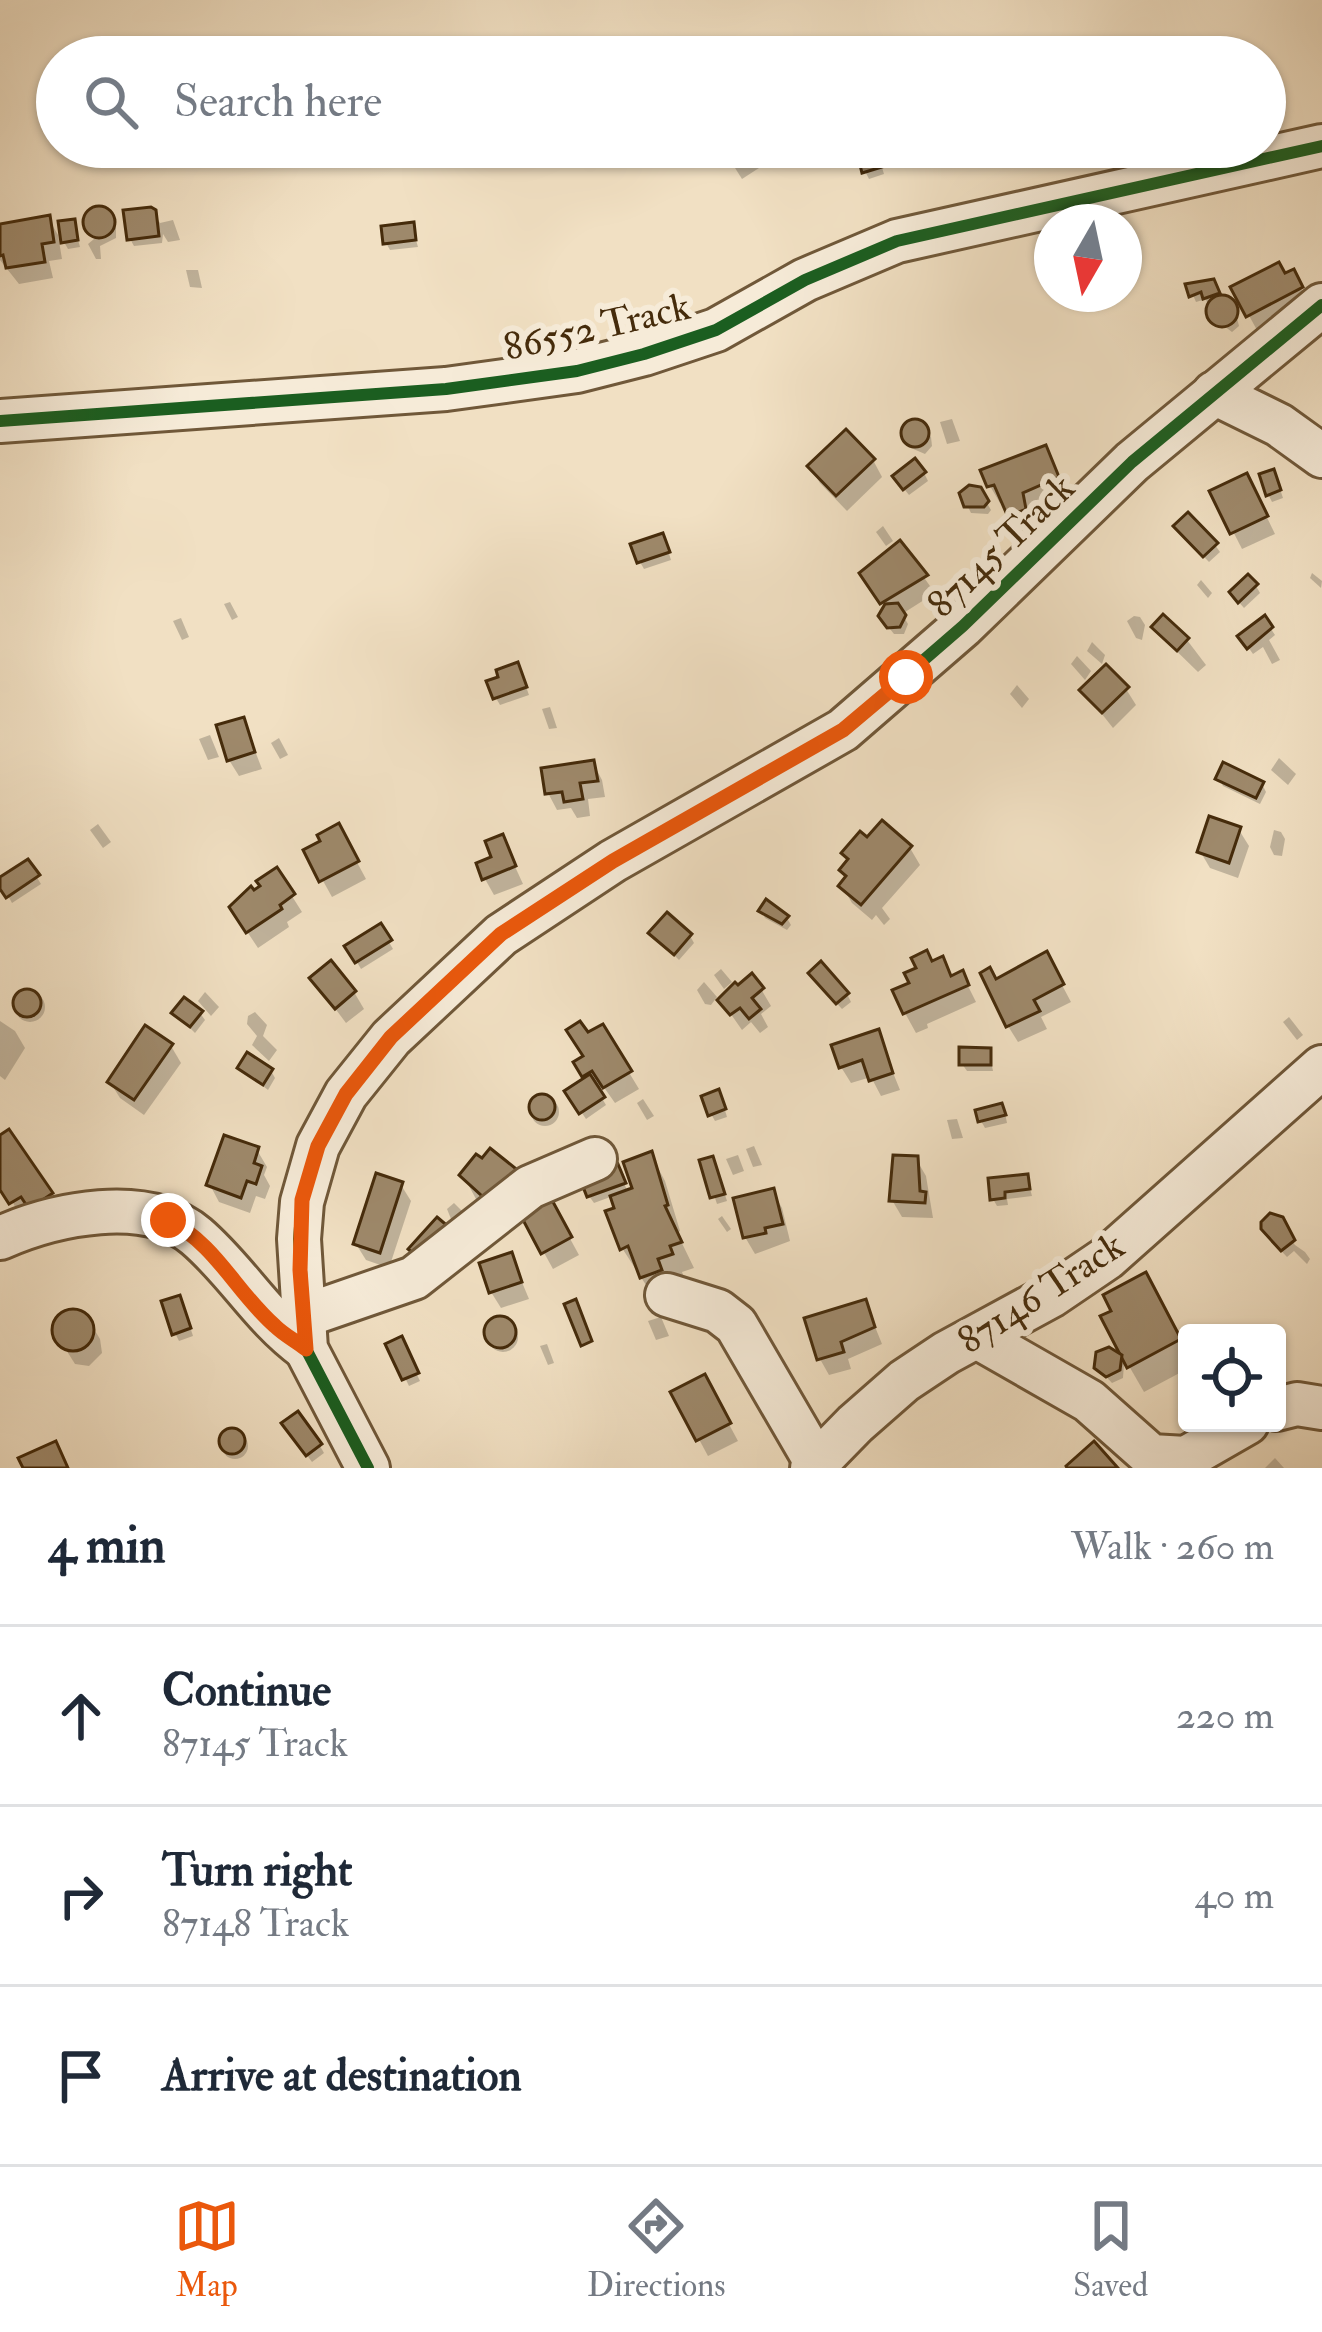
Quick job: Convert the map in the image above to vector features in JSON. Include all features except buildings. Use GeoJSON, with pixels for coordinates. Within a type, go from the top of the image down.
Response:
{"type":"FeatureCollection","features":[{"type":"Feature","properties":{"kind":"street","name":"86552 Track"},"geometry":{"type":"LineString","coordinates":[[1286,154],[1322,146]]}},
{"type":"Feature","properties":{"kind":"street","name":"86552 Track"},"geometry":{"type":"LineString","coordinates":[[0,421],[446,389],[578,371],[716,329],[844,261],[897,242],[1225,168]]}},
{"type":"Feature","properties":{"kind":"street","name":"87145 Track"},"geometry":{"type":"LineString","coordinates":[[368,1468],[305,1332],[302,1202],[318,1146],[346,1094],[391,1037],[519,922],[613,861],[843,730],[963,626],[1132,461],[1322,305]]}},
{"type":"Feature","properties":{"kind":"street"},"geometry":{"type":"LineString","coordinates":[[1214,393],[1279,424],[1322,456]]}},
{"type":"Feature","properties":{"kind":"street","name":"87146 Track"},"geometry":{"type":"LineString","coordinates":[[814,1466],[904,1381],[1107,1258],[1322,1067]]}},
{"type":"Feature","properties":{"kind":"street"},"geometry":{"type":"LineString","coordinates":[[0,1238],[71,1217],[121,1213],[168,1220],[208,1248],[274,1325],[305,1332],[414,1278],[530,1187],[595,1159]]}},
{"type":"Feature","properties":{"kind":"street"},"geometry":{"type":"LineString","coordinates":[[667,1294],[718,1311],[736,1325],[814,1466]]}},
{"type":"Feature","properties":{"kind":"street"},"geometry":{"type":"LineString","coordinates":[[977,1337],[1089,1401],[1151,1456],[1186,1458],[1231,1432]]}},
{"type":"Feature","properties":{"kind":"street"},"geometry":{"type":"LineString","coordinates":[[1286,1407],[1322,1408]]}},
{"type":"Feature","properties":{"kind":"cycle path"},"geometry":{"type":"LineString","coordinates":[[1286,154],[1322,146]]}},
{"type":"Feature","properties":{"kind":"cycle path"},"geometry":{"type":"LineString","coordinates":[[0,421],[446,389],[577,371],[716,330],[805,280],[897,241],[1224,168]]}},
{"type":"Feature","properties":{"kind":"cycle path"},"geometry":{"type":"LineString","coordinates":[[368,1468],[306,1349],[299,1239],[302,1202],[318,1146],[346,1094],[391,1038],[501,935],[613,861],[843,730],[963,626],[1132,462],[1322,305]]}},
{"type":"Feature","properties":{"kind":"route"},"geometry":{"type":"LineString","coordinates":[[168,1220],[191,1232],[274,1325],[306,1349],[299,1239],[302,1200],[318,1146],[346,1094],[391,1037],[501,934],[613,861],[788,765],[843,730],[906,677]]}}]}
